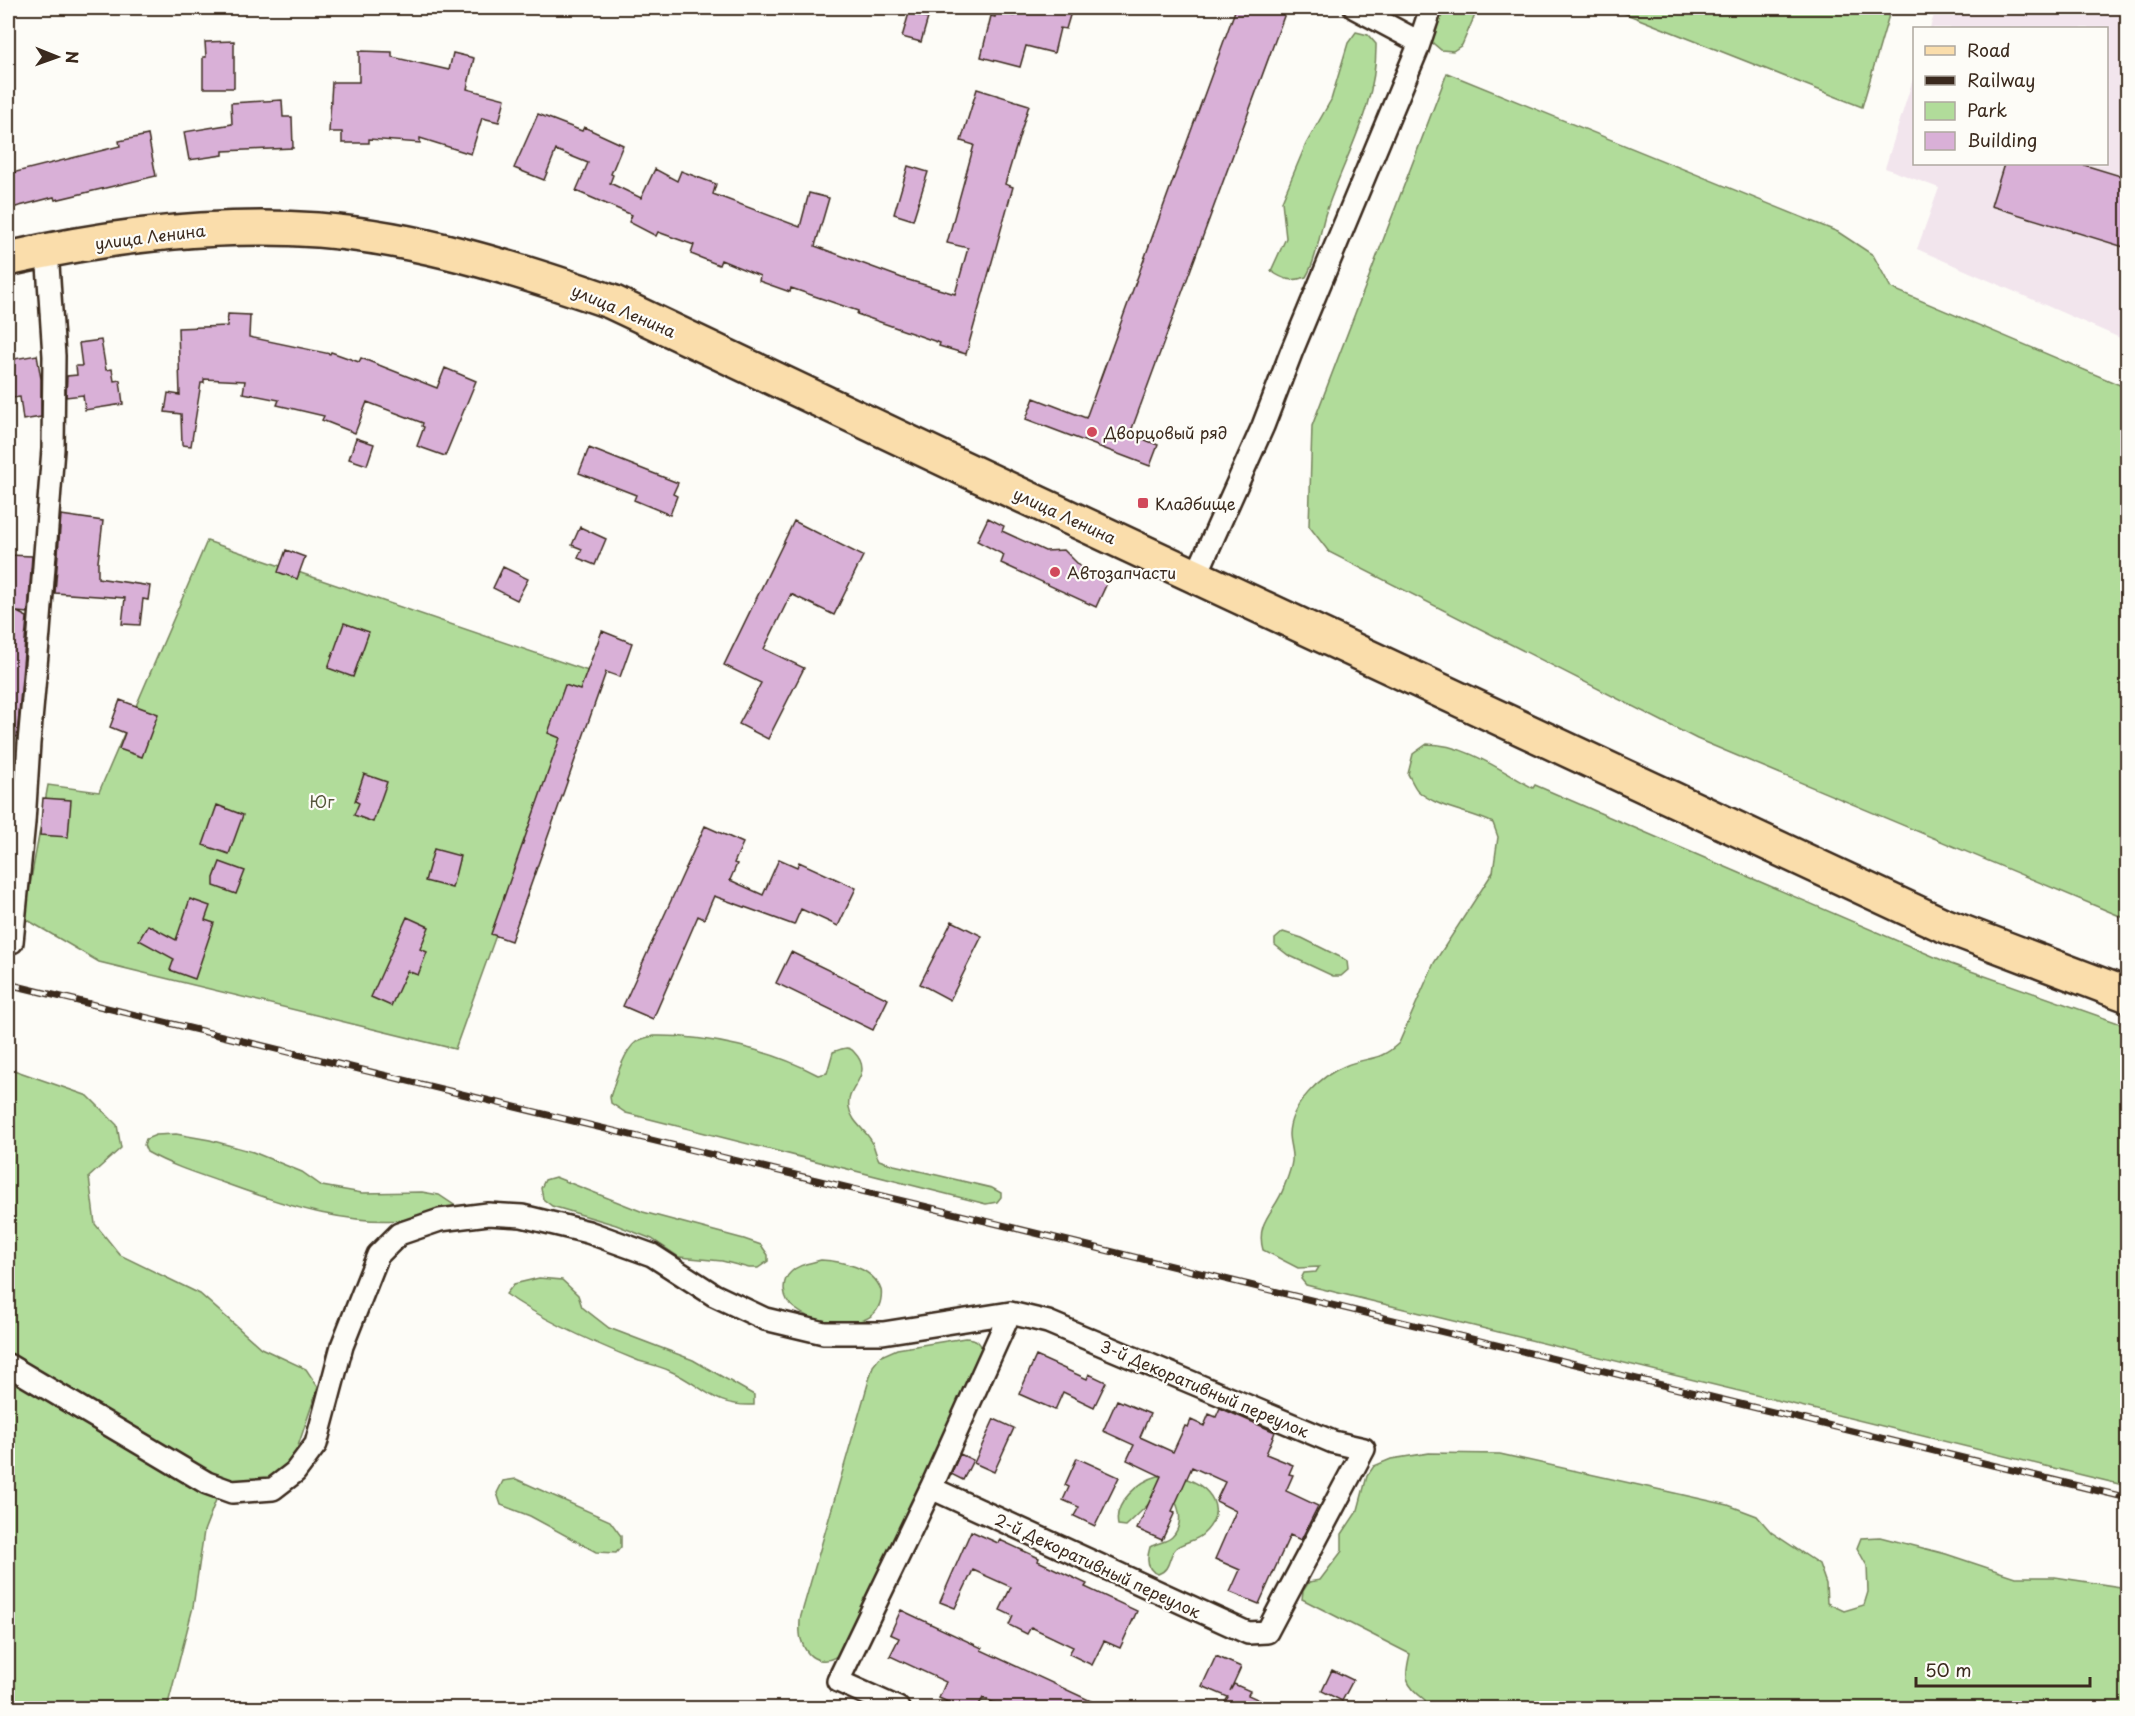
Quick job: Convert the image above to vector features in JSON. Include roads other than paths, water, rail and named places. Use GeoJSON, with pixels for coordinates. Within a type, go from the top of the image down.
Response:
{"type":"FeatureCollection","features":[{"type":"Feature","properties":{"kind":"main road","name":"улица Ленина"},"geometry":{"type":"LineString","coordinates":[[8,259],[125,237],[231,228],[319,230],[402,242],[487,261],[612,302],[1941,924],[2127,995]]}},
{"type":"Feature","properties":{"kind":"street"},"geometry":{"type":"LineString","coordinates":[[1355,8],[1419,42]]}},
{"type":"Feature","properties":{"kind":"street"},"geometry":{"type":"LineString","coordinates":[[1196,576],[1263,426],[1431,8]]}},
{"type":"Feature","properties":{"kind":"street"},"geometry":{"type":"LineString","coordinates":[[12,942],[24,822],[53,448],[54,357],[47,250]]}},
{"type":"Feature","properties":{"kind":"street"},"geometry":{"type":"LineString","coordinates":[[8,1365],[207,1483],[232,1492],[273,1489],[295,1472],[316,1444],[342,1346],[378,1255],[399,1234],[440,1220],[488,1214],[522,1216],[588,1232],[652,1254],[714,1295],[765,1319],[824,1333],[883,1333],[1010,1313]]}},
{"type":"Feature","properties":{"kind":"street"},"geometry":{"type":"LineString","coordinates":[[897,1708],[837,1681],[931,1488],[1010,1313]]}},
{"type":"Feature","properties":{"kind":"street","name":"3-й Декоративный переулок"},"geometry":{"type":"LineString","coordinates":[[1010,1313],[1048,1322],[1333,1442],[1364,1449],[1267,1632]]}},
{"type":"Feature","properties":{"kind":"street","name":"2-й Декоративный переулок"},"geometry":{"type":"LineString","coordinates":[[931,1488],[1248,1633],[1267,1632]]}},
{"type":"Feature","properties":{"kind":"railway"},"geometry":{"type":"LineString","coordinates":[[8,984],[2128,1498]]}},
{"type":"Feature","properties":{"kind":"place","name":"Дворцовый ряд"},"geometry":{"type":"Point","coordinates":[1092,432]}},
{"type":"Feature","properties":{"kind":"place","name":"Кладбище"},"geometry":{"type":"Point","coordinates":[1143,503]}},
{"type":"Feature","properties":{"kind":"place","name":"Автозапчасти"},"geometry":{"type":"Point","coordinates":[1055,572]}},
{"type":"Feature","properties":{"kind":"park label","name":"Юг"},"geometry":{"type":"Point","coordinates":[322,801]}}]}
